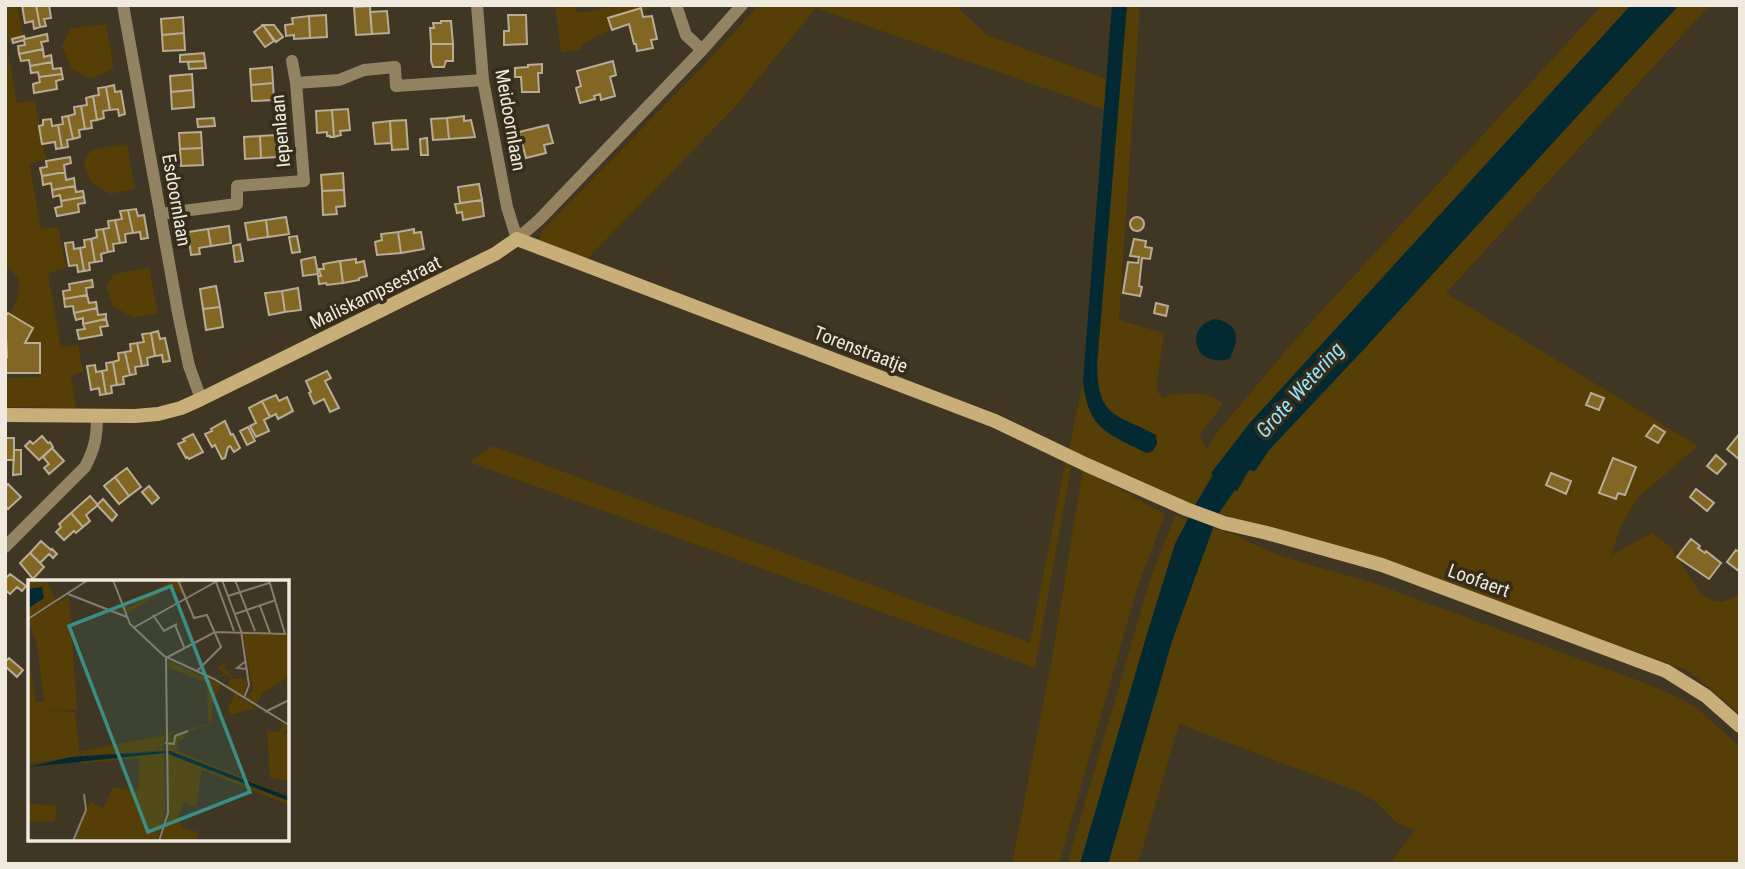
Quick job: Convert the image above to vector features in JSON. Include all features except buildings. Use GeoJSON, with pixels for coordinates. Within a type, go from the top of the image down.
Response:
{"type":"FeatureCollection","features":[{"type":"Feature","properties":{"kind":"street","name":"Esdoornlaan"},"geometry":{"type":"LineString","coordinates":[[123,5],[190,366],[201,399]]}},
{"type":"Feature","properties":{"kind":"street","name":"Meidoornlaan"},"geometry":{"type":"LineString","coordinates":[[477,5],[483,80],[507,207],[517,239]]}},
{"type":"Feature","properties":{"kind":"street"},"geometry":{"type":"LineString","coordinates":[[676,5],[686,35],[702,50]]}},
{"type":"Feature","properties":{"kind":"street","name":"Maliskampsestraat"},"geometry":{"type":"LineString","coordinates":[[5,415],[135,416],[181,408],[495,254],[539,220],[742,5]]}},
{"type":"Feature","properties":{"kind":"street","name":"Iepenlaan"},"geometry":{"type":"LineString","coordinates":[[160,214],[237,204],[237,186],[304,181],[292,61]]}},
{"type":"Feature","properties":{"kind":"street","name":"Iepenlaan"},"geometry":{"type":"LineString","coordinates":[[296,83],[339,80],[364,70],[394,67],[396,86],[483,80]]}},
{"type":"Feature","properties":{"kind":"street","name":"Torenstraatje"},"geometry":{"type":"LineString","coordinates":[[517,239],[995,421],[1186,509]]}},
{"type":"Feature","properties":{"kind":"street"},"geometry":{"type":"LineString","coordinates":[[5,547],[85,467],[97,434],[97,416]]}},
{"type":"Feature","properties":{"kind":"street","name":"Loofaert"},"geometry":{"type":"LineString","coordinates":[[1186,509],[1224,523],[1382,565],[1666,671],[1706,696],[1740,726]]}},
{"type":"Feature","properties":{"kind":"shaded area"},"geometry":{"type":"Polygon","coordinates":[[[5,5],[17,5],[24,38],[7,43],[17,103],[35,100],[46,159],[30,166],[41,229],[58,227],[66,268],[48,273],[61,348],[78,345],[83,371],[71,376],[76,408],[5,407],[5,378],[41,377],[38,350],[27,350],[25,337],[5,325],[19,286],[18,279],[5,266],[5,5]]]}},
{"type":"Feature","properties":{"kind":"shaded area"},"geometry":{"type":"Polygon","coordinates":[[[555,5],[574,5],[576,12],[624,6],[653,6],[581,45],[582,49],[561,53],[555,5]]]}},
{"type":"Feature","properties":{"kind":"shaded area"},"geometry":{"type":"Polygon","coordinates":[[[759,5],[955,5],[987,35],[1106,79],[1104,109],[816,8],[734,108],[586,260],[539,241],[541,232],[759,5]]]}},
{"type":"Feature","properties":{"kind":"shaded area"},"geometry":{"type":"Polygon","coordinates":[[[1127,5],[1140,5],[1119,320],[1164,333],[1156,388],[1162,399],[1179,394],[1208,395],[1223,404],[1199,436],[1206,450],[1219,430],[1295,340],[1602,5],[1631,5],[1249,424],[1212,473],[1194,507],[1069,450],[1083,382],[1090,411],[1102,428],[1146,453],[1141,427],[1111,412],[1102,399],[1097,365],[1127,5]]]}},
{"type":"Feature","properties":{"kind":"shaded area"},"geometry":{"type":"Polygon","coordinates":[[[1679,5],[1710,5],[1446,293],[1698,446],[1638,497],[1622,524],[1611,555],[1652,533],[1671,547],[1700,593],[1713,601],[1723,602],[1740,594],[1740,714],[1689,671],[1574,629],[1219,513],[1250,470],[1255,471],[1269,450],[1679,5]]]}},
{"type":"Feature","properties":{"kind":"shaded area"},"geometry":{"type":"Polygon","coordinates":[[[106,24],[114,69],[90,79],[72,69],[62,47],[70,29],[106,24]]]}},
{"type":"Feature","properties":{"kind":"shaded area"},"geometry":{"type":"Polygon","coordinates":[[[127,144],[135,189],[110,194],[90,181],[84,162],[91,150],[127,144]]]}},
{"type":"Feature","properties":{"kind":"shaded area"},"geometry":{"type":"Polygon","coordinates":[[[149,268],[158,313],[133,318],[112,305],[106,286],[114,274],[149,268]]]}},
{"type":"Feature","properties":{"kind":"shaded area"},"geometry":{"type":"Polygon","coordinates":[[[493,446],[1030,643],[1066,459],[1072,462],[1035,668],[469,462],[493,446]]]}},
{"type":"Feature","properties":{"kind":"shaded area"},"geometry":{"type":"Polygon","coordinates":[[[1083,469],[1165,514],[1136,592],[1059,864],[1012,864],[1052,658],[1083,469]]]}},
{"type":"Feature","properties":{"kind":"shaded area"},"geometry":{"type":"Polygon","coordinates":[[[1175,515],[1188,520],[1175,544],[1080,864],[1067,864],[1150,580],[1175,515]]]}},
{"type":"Feature","properties":{"kind":"shaded area"},"geometry":{"type":"Polygon","coordinates":[[[1213,528],[1239,536],[1281,556],[1376,584],[1637,680],[1678,697],[1698,709],[1740,747],[1740,864],[1390,864],[1415,830],[1397,823],[1377,803],[1359,792],[1179,724],[1138,864],[1108,864],[1172,641],[1213,528]]]}},
{"type":"Feature","properties":{"kind":"water"},"geometry":{"type":"Polygon","coordinates":[[[1112,5],[1127,5],[1097,365],[1098,383],[1101,396],[1112,412],[1156,435],[1157,444],[1153,451],[1147,453],[1102,428],[1090,411],[1083,382],[1112,5]]]}},
{"type":"Feature","properties":{"kind":"water","name":"Grote Wetering"},"geometry":{"type":"Polygon","coordinates":[[[1631,5],[1679,5],[1269,450],[1255,471],[1249,470],[1237,491],[1235,490],[1219,513],[1172,641],[1108,864],[1080,864],[1175,544],[1213,475],[1211,473],[1249,424],[1631,5]]]}},
{"type":"Feature","properties":{"kind":"water"},"geometry":{"type":"Polygon","coordinates":[[[1215,319],[1230,325],[1236,334],[1235,346],[1229,359],[1207,357],[1200,352],[1197,345],[1199,329],[1215,319]]]}}]}
